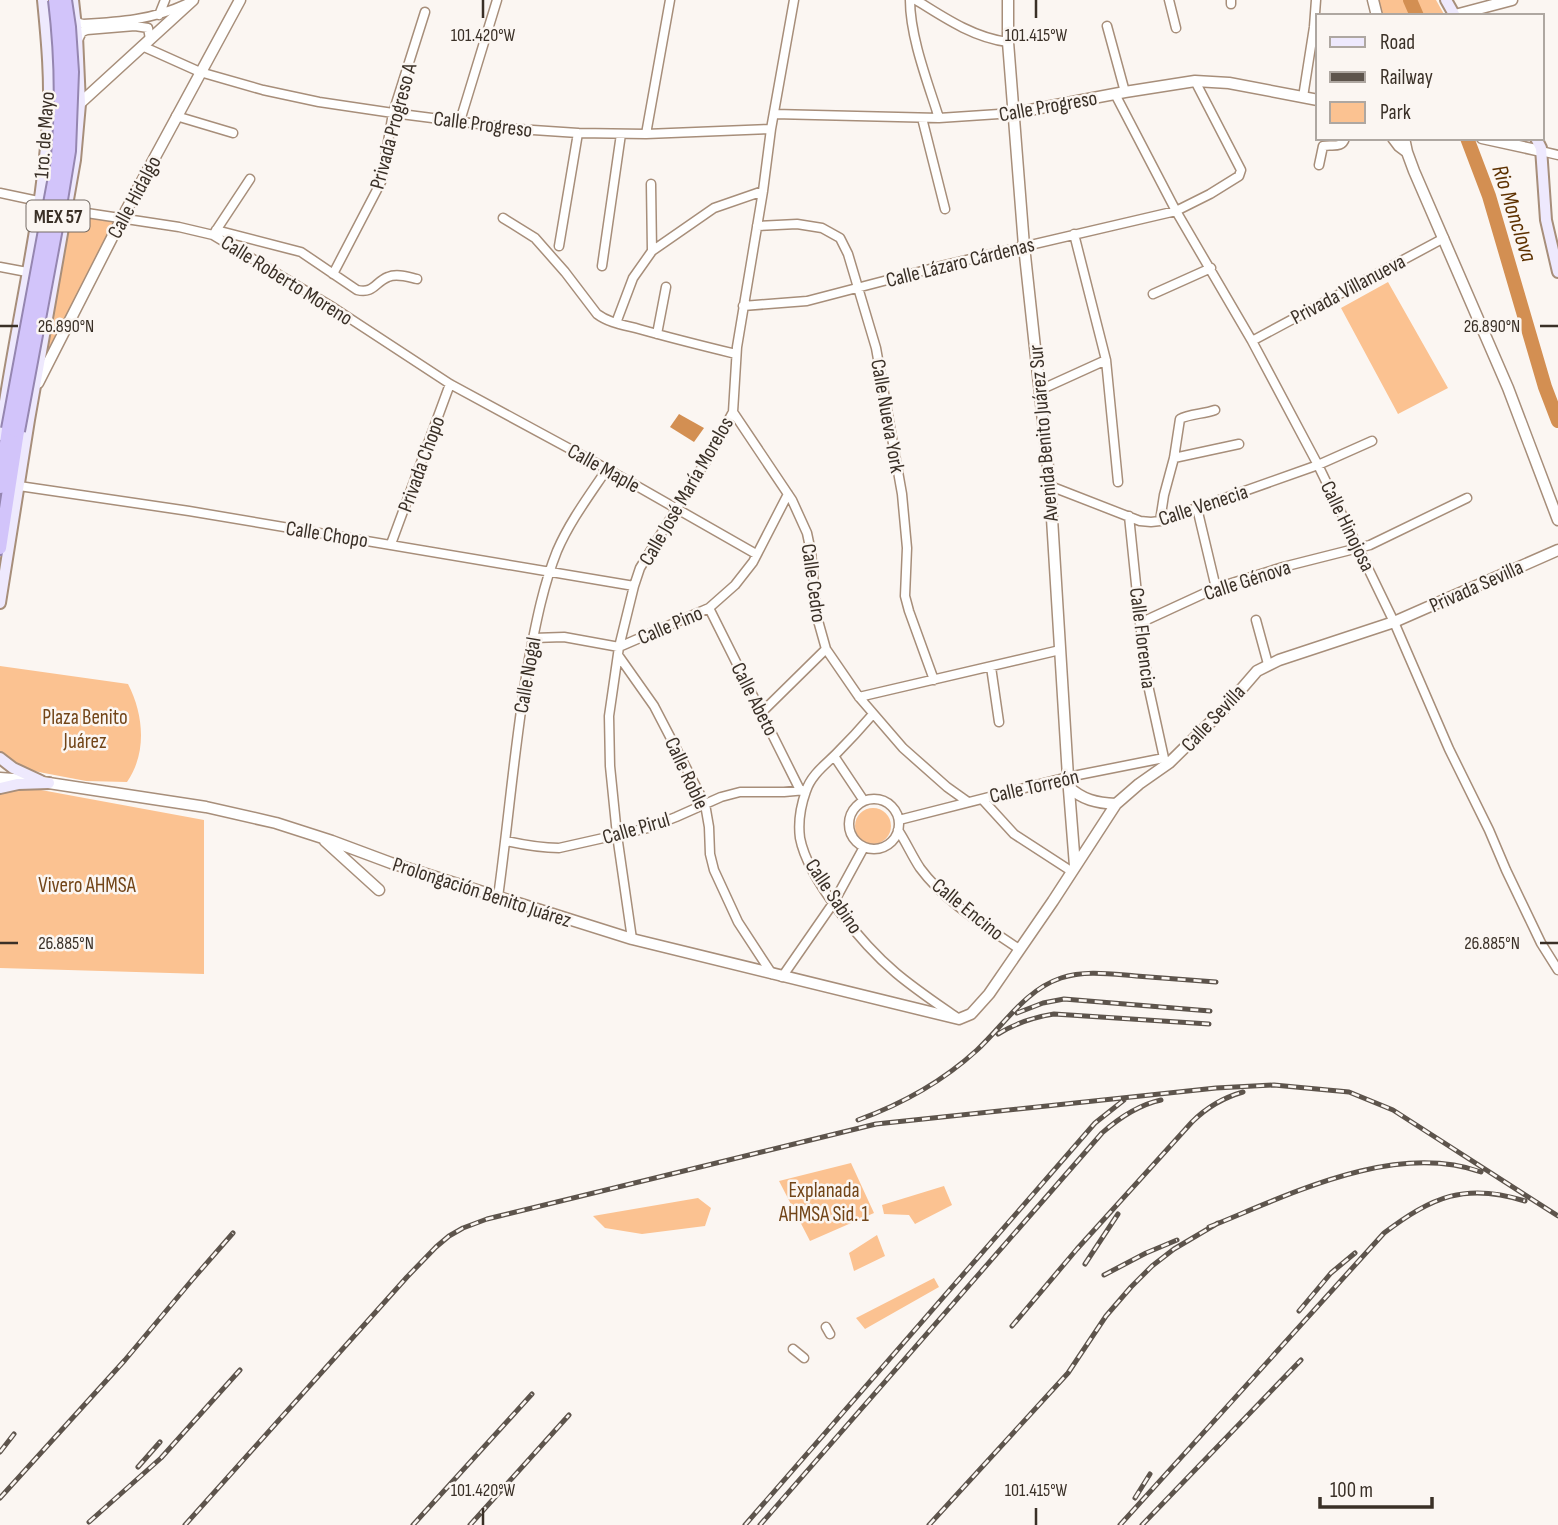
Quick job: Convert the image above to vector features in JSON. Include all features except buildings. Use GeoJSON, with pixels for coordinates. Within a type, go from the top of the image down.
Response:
{"type":"FeatureCollection","features":[{"type":"Feature","properties":{"kind":"highway","name":"MEX 57"},"geometry":{"type":"LineString","coordinates":[[0,548],[9,431],[59,212],[69,151],[72,72],[65,0]]}},
{"type":"Feature","properties":{"kind":"highway","name":"MEX 57"},"geometry":{"type":"LineString","coordinates":[[0,487],[60,136],[62,70],[44,1]]}},
{"type":"Feature","properties":{"kind":"main road"},"geometry":{"type":"LineString","coordinates":[[0,603],[75,160],[80,104],[78,40],[73,0]]}},
{"type":"Feature","properties":{"kind":"main road","name":"1ro. de Mayo"},"geometry":{"type":"LineString","coordinates":[[9,431],[5,368],[27,272],[48,120],[44,1]]}},
{"type":"Feature","properties":{"kind":"main road"},"geometry":{"type":"LineString","coordinates":[[48,80],[53,85],[65,88],[76,84],[79,79]]}},
{"type":"Feature","properties":{"kind":"main road"},"geometry":{"type":"LineString","coordinates":[[1537,140],[1550,153],[1546,220],[1558,272]]}},
{"type":"Feature","properties":{"kind":"main road"},"geometry":{"type":"LineString","coordinates":[[0,758],[13,768],[45,782]]}},
{"type":"Feature","properties":{"kind":"main road"},"geometry":{"type":"LineString","coordinates":[[1,781],[18,784],[45,782]]}},
{"type":"Feature","properties":{"kind":"street"},"geometry":{"type":"LineString","coordinates":[[159,15],[165,0]]}},
{"type":"Feature","properties":{"kind":"street"},"geometry":{"type":"LineString","coordinates":[[75,19],[83,24],[127,21],[159,15],[192,0]]}},
{"type":"Feature","properties":{"kind":"street"},"geometry":{"type":"LineString","coordinates":[[48,120],[69,112],[80,104],[192,0]]}},
{"type":"Feature","properties":{"kind":"street","name":"Calle Hidalgo"},"geometry":{"type":"LineString","coordinates":[[34,392],[122,218],[240,0]]}},
{"type":"Feature","properties":{"kind":"street"},"geometry":{"type":"LineString","coordinates":[[460,121],[497,0]]}},
{"type":"Feature","properties":{"kind":"street"},"geometry":{"type":"LineString","coordinates":[[646,134],[670,0]]}},
{"type":"Feature","properties":{"kind":"street","name":"Calle José María Morelos"},"geometry":{"type":"LineString","coordinates":[[632,939],[610,766],[609,716],[619,651],[642,563],[709,456],[733,412],[736,354],[743,306],[794,0]]}},
{"type":"Feature","properties":{"kind":"street"},"geometry":{"type":"LineString","coordinates":[[910,0],[922,64],[939,118]]}},
{"type":"Feature","properties":{"kind":"street"},"geometry":{"type":"LineString","coordinates":[[916,0],[981,36],[1007,42]]}},
{"type":"Feature","properties":{"kind":"street","name":"Avenida Benito Juárez Sur"},"geometry":{"type":"LineString","coordinates":[[1008,0],[1007,42],[1024,246],[1050,486],[1073,868]]}},
{"type":"Feature","properties":{"kind":"street"},"geometry":{"type":"LineString","coordinates":[[1169,0],[1176,28]]}},
{"type":"Feature","properties":{"kind":"street"},"geometry":{"type":"LineString","coordinates":[[1303,97],[1316,0]]}},
{"type":"Feature","properties":{"kind":"street"},"geometry":{"type":"LineString","coordinates":[[1459,14],[1512,0]]}},
{"type":"Feature","properties":{"kind":"street","name":"Privada Progreso A"},"geometry":{"type":"LineString","coordinates":[[333,274],[381,182],[393,113],[425,12]]}},
{"type":"Feature","properties":{"kind":"street","name":"Calle Progreso"},"geometry":{"type":"LineString","coordinates":[[78,40],[85,31],[135,26],[148,28],[146,42],[200,72],[292,97],[393,113],[518,129],[578,133],[646,134],[771,129]]}},
{"type":"Feature","properties":{"kind":"street","name":"Calle Hinojosa"},"geometry":{"type":"LineString","coordinates":[[1107,26],[1120,93],[1176,211],[1252,341],[1318,466],[1394,622],[1449,749],[1506,870],[1541,943],[1558,970]]}},
{"type":"Feature","properties":{"kind":"street","name":"Calle Progreso"},"geometry":{"type":"LineString","coordinates":[[774,114],[939,118],[1014,113],[1195,81],[1229,83],[1316,100]]}},
{"type":"Feature","properties":{"kind":"street","name":"Calle Lázaro Cárdenas"},"geometry":{"type":"LineString","coordinates":[[743,306],[807,301],[906,274],[1176,211],[1241,174],[1239,164],[1195,81]]}},
{"type":"Feature","properties":{"kind":"street"},"geometry":{"type":"LineString","coordinates":[[176,116],[233,133]]}},
{"type":"Feature","properties":{"kind":"street"},"geometry":{"type":"LineString","coordinates":[[922,118],[945,209]]}},
{"type":"Feature","properties":{"kind":"street"},"geometry":{"type":"LineString","coordinates":[[559,246],[578,133]]}},
{"type":"Feature","properties":{"kind":"street"},"geometry":{"type":"LineString","coordinates":[[602,266],[621,134]]}},
{"type":"Feature","properties":{"kind":"street"},"geometry":{"type":"LineString","coordinates":[[1319,165],[1323,146],[1340,145],[1344,140]]}},
{"type":"Feature","properties":{"kind":"street"},"geometry":{"type":"LineString","coordinates":[[1394,140],[1407,152]]}},
{"type":"Feature","properties":{"kind":"street"},"geometry":{"type":"LineString","coordinates":[[1404,140],[1407,152],[1507,388],[1558,520]]}},
{"type":"Feature","properties":{"kind":"street"},"geometry":{"type":"LineString","coordinates":[[1491,140],[1550,153],[1558,144]]}},
{"type":"Feature","properties":{"kind":"street"},"geometry":{"type":"LineString","coordinates":[[250,179],[215,232],[301,252],[361,292],[370,290],[390,276],[417,279]]}},
{"type":"Feature","properties":{"kind":"street"},"geometry":{"type":"LineString","coordinates":[[651,184],[652,251]]}},
{"type":"Feature","properties":{"kind":"street"},"geometry":{"type":"LineString","coordinates":[[616,323],[633,278],[652,251],[714,208],[763,191]]}},
{"type":"Feature","properties":{"kind":"street"},"geometry":{"type":"LineString","coordinates":[[0,193],[38,201]]}},
{"type":"Feature","properties":{"kind":"street","name":"Calle Roberto Moreno"},"geometry":{"type":"LineString","coordinates":[[67,210],[215,232],[450,384]]}},
{"type":"Feature","properties":{"kind":"street"},"geometry":{"type":"LineString","coordinates":[[503,218],[529,233],[565,272],[597,314],[607,320],[736,354]]}},
{"type":"Feature","properties":{"kind":"street","name":"Calle Nueva York"},"geometry":{"type":"LineString","coordinates":[[757,226],[811,225],[834,234],[843,244],[881,369],[902,494],[907,548],[905,596],[934,680]]}},
{"type":"Feature","properties":{"kind":"street"},"geometry":{"type":"LineString","coordinates":[[1074,234],[1107,360],[1118,482]]}},
{"type":"Feature","properties":{"kind":"street","name":"Privada Villanueva"},"geometry":{"type":"LineString","coordinates":[[1252,341],[1444,238]]}},
{"type":"Feature","properties":{"kind":"street"},"geometry":{"type":"LineString","coordinates":[[0,267],[27,272]]}},
{"type":"Feature","properties":{"kind":"street"},"geometry":{"type":"LineString","coordinates":[[1153,294],[1211,268]]}},
{"type":"Feature","properties":{"kind":"street"},"geometry":{"type":"LineString","coordinates":[[657,334],[666,287]]}},
{"type":"Feature","properties":{"kind":"street"},"geometry":{"type":"LineString","coordinates":[[1040,390],[1107,360]]}},
{"type":"Feature","properties":{"kind":"street","name":"Calle Maple"},"geometry":{"type":"LineString","coordinates":[[450,384],[756,554]]}},
{"type":"Feature","properties":{"kind":"street","name":"Privada Chopo"},"geometry":{"type":"LineString","coordinates":[[391,544],[450,384]]}},
{"type":"Feature","properties":{"kind":"street"},"geometry":{"type":"LineString","coordinates":[[1160,521],[1180,419],[1215,410]]}},
{"type":"Feature","properties":{"kind":"street","name":"Calle Cedro"},"geometry":{"type":"LineString","coordinates":[[733,412],[796,507],[809,540],[817,617],[826,649],[859,697],[903,748],[968,802]]}},
{"type":"Feature","properties":{"kind":"street","name":"Calle Venecia"},"geometry":{"type":"LineString","coordinates":[[1050,486],[1146,522],[1160,521],[1318,466],[1372,441]]}},
{"type":"Feature","properties":{"kind":"street"},"geometry":{"type":"LineString","coordinates":[[1174,458],[1239,444]]}},
{"type":"Feature","properties":{"kind":"street","name":"Calle Nogal"},"geometry":{"type":"LineString","coordinates":[[498,897],[519,726],[533,638],[549,572],[570,524],[607,469]]}},
{"type":"Feature","properties":{"kind":"street","name":"Calle Chopo"},"geometry":{"type":"LineString","coordinates":[[19,486],[189,511],[634,586]]}},
{"type":"Feature","properties":{"kind":"street","name":"Calle Pino"},"geometry":{"type":"LineString","coordinates":[[533,638],[564,637],[619,651],[709,608],[741,578],[753,562],[788,494]]}},
{"type":"Feature","properties":{"kind":"street","name":"Calle Génova"},"geometry":{"type":"LineString","coordinates":[[1140,623],[1216,588],[1283,567],[1359,549],[1467,498]]}},
{"type":"Feature","properties":{"kind":"street"},"geometry":{"type":"LineString","coordinates":[[1197,508],[1216,588]]}},
{"type":"Feature","properties":{"kind":"street","name":"Calle Florencia"},"geometry":{"type":"LineString","coordinates":[[1129,516],[1150,694],[1166,761]]}},
{"type":"Feature","properties":{"kind":"street","name":"Privada Sevilla"},"geometry":{"type":"LineString","coordinates":[[1394,622],[1558,550]]}},
{"type":"Feature","properties":{"kind":"street","name":"Calle Abeto"},"geometry":{"type":"LineString","coordinates":[[709,608],[803,790]]}},
{"type":"Feature","properties":{"kind":"street"},"geometry":{"type":"LineString","coordinates":[[1255,620],[1268,664]]}},
{"type":"Feature","properties":{"kind":"street","name":"Calle Sevilla"},"geometry":{"type":"LineString","coordinates":[[1073,868],[1116,804],[1225,708],[1251,677],[1268,664],[1394,622]]}},
{"type":"Feature","properties":{"kind":"street"},"geometry":{"type":"LineString","coordinates":[[762,712],[826,649]]}},
{"type":"Feature","properties":{"kind":"street"},"geometry":{"type":"LineString","coordinates":[[859,697],[1060,650]]}},
{"type":"Feature","properties":{"kind":"street","name":"Calle Roble"},"geometry":{"type":"LineString","coordinates":[[619,651],[654,706],[705,804],[714,870],[738,922],[777,976]]}},
{"type":"Feature","properties":{"kind":"street"},"geometry":{"type":"LineString","coordinates":[[991,667],[999,722]]}},
{"type":"Feature","properties":{"kind":"street","name":"Calle Sabino"},"geometry":{"type":"LineString","coordinates":[[873,714],[803,790],[800,839],[812,869],[834,902],[874,952],[895,972],[959,1019]]}},
{"type":"Feature","properties":{"kind":"street"},"geometry":{"type":"LineString","coordinates":[[834,756],[864,801]]}},
{"type":"Feature","properties":{"kind":"street","name":"Calle Torreón"},"geometry":{"type":"LineString","coordinates":[[899,820],[968,802],[1166,761]]}},
{"type":"Feature","properties":{"kind":"street","name":"Prolongación Benito Juárez"},"geometry":{"type":"LineString","coordinates":[[45,782],[129,794],[276,823],[391,863],[632,939],[959,1019]]}},
{"type":"Feature","properties":{"kind":"street"},"geometry":{"type":"LineString","coordinates":[[1068,782],[1075,793],[1088,800],[1116,804]]}},
{"type":"Feature","properties":{"kind":"street","name":"Calle Pirul"},"geometry":{"type":"LineString","coordinates":[[506,841],[559,848],[648,828],[721,797],[740,792],[803,790]]}},
{"type":"Feature","properties":{"kind":"street"},"geometry":{"type":"LineString","coordinates":[[873,799],[890,805],[899,820],[895,839],[888,845],[873,849],[864,847],[852,837],[849,828],[853,809],[864,801],[873,799]]}},
{"type":"Feature","properties":{"kind":"street"},"geometry":{"type":"LineString","coordinates":[[959,1019],[971,1014],[981,1004],[1073,868],[1014,834],[982,799]]}},
{"type":"Feature","properties":{"kind":"street","name":"Calle Encino"},"geometry":{"type":"LineString","coordinates":[[898,830],[921,870],[942,892],[1019,949]]}},
{"type":"Feature","properties":{"kind":"street"},"geometry":{"type":"LineString","coordinates":[[319,836],[379,890]]}},
{"type":"Feature","properties":{"kind":"street"},"geometry":{"type":"LineString","coordinates":[[777,976],[834,902],[864,847]]}},
{"type":"Feature","properties":{"kind":"street"},"geometry":{"type":"LineString","coordinates":[[793,1349],[804,1358]]}},
{"type":"Feature","properties":{"kind":"green space"},"geometry":{"type":"Polygon","coordinates":[[[1376,0],[1436,0],[1444,14],[1379,14],[1376,0]]]}},
{"type":"Feature","properties":{"kind":"green space"},"geometry":{"type":"Polygon","coordinates":[[[69,214],[116,221],[42,367],[69,214]]]}},
{"type":"Feature","properties":{"kind":"green space"},"geometry":{"type":"Polygon","coordinates":[[[1388,282],[1448,388],[1398,414],[1341,308],[1388,282]]]}},
{"type":"Feature","properties":{"kind":"green space","name":"Plaza Benito Juárez"},"geometry":{"type":"Polygon","coordinates":[[[0,666],[128,684],[137,708],[141,734],[138,759],[127,782],[86,781],[44,773],[20,768],[0,756],[0,666]]]}},
{"type":"Feature","properties":{"kind":"green space","name":"Vivero AHMSA"},"geometry":{"type":"Polygon","coordinates":[[[14,785],[204,820],[204,974],[0,968],[0,788],[14,785]]]}},
{"type":"Feature","properties":{"kind":"green space"},"geometry":{"type":"Polygon","coordinates":[[[873,808],[886,813],[891,826],[886,839],[873,844],[860,839],[855,826],[860,813],[873,808]]]}},
{"type":"Feature","properties":{"kind":"green space","name":"Explanada AHMSA Sid. 1"},"geometry":{"type":"Polygon","coordinates":[[[851,1163],[874,1213],[810,1241],[779,1181],[851,1163]]]}},
{"type":"Feature","properties":{"kind":"green space"},"geometry":{"type":"Polygon","coordinates":[[[944,1186],[952,1205],[915,1224],[909,1215],[884,1214],[882,1205],[944,1186]]]}},
{"type":"Feature","properties":{"kind":"green space"},"geometry":{"type":"Polygon","coordinates":[[[698,1198],[711,1208],[705,1226],[642,1234],[605,1228],[593,1216],[698,1198]]]}},
{"type":"Feature","properties":{"kind":"green space"},"geometry":{"type":"Polygon","coordinates":[[[877,1235],[885,1256],[854,1271],[849,1253],[877,1235]]]}},
{"type":"Feature","properties":{"kind":"green space"},"geometry":{"type":"Polygon","coordinates":[[[934,1278],[939,1287],[865,1329],[856,1318],[934,1278]]]}},
{"type":"Feature","properties":{"kind":"shaded area"},"geometry":{"type":"Polygon","coordinates":[[[679,414],[704,428],[694,442],[670,427],[679,414]]]}},
{"type":"Feature","properties":{"kind":"waterway","name":"Rio Monclova"},"geometry":{"type":"LineString","coordinates":[[1410,0],[1416,14]]}},
{"type":"Feature","properties":{"kind":"waterway","name":"Rio Monclova"},"geometry":{"type":"LineString","coordinates":[[1468,140],[1489,196],[1545,387],[1558,421]]}},
{"type":"Feature","properties":{"kind":"railway"},"geometry":{"type":"LineString","coordinates":[[858,1120],[890,1107],[936,1082],[977,1050],[1026,999],[1061,978],[1098,973],[1216,982]]}},
{"type":"Feature","properties":{"kind":"railway"},"geometry":{"type":"LineString","coordinates":[[1017,1013],[1043,1003],[1064,999],[1210,1011]]}},
{"type":"Feature","properties":{"kind":"railway"},"geometry":{"type":"LineString","coordinates":[[998,1034],[1025,1021],[1054,1014],[1209,1024]]}},
{"type":"Feature","properties":{"kind":"railway"},"geometry":{"type":"LineString","coordinates":[[185,1525],[407,1277],[449,1236],[487,1219],[876,1124],[1216,1088],[1274,1085],[1349,1092],[1393,1110],[1558,1216]]}},
{"type":"Feature","properties":{"kind":"railway"},"geometry":{"type":"LineString","coordinates":[[1012,1326],[1077,1249],[1192,1122],[1215,1104],[1243,1092]]}},
{"type":"Feature","properties":{"kind":"railway"},"geometry":{"type":"LineString","coordinates":[[745,1525],[1095,1123],[1124,1100]]}},
{"type":"Feature","properties":{"kind":"railway"},"geometry":{"type":"LineString","coordinates":[[760,1525],[1102,1133],[1129,1113],[1161,1100]]}},
{"type":"Feature","properties":{"kind":"railway"},"geometry":{"type":"LineString","coordinates":[[1209,1227],[1307,1187],[1378,1167],[1413,1163],[1448,1164],[1481,1172]]}},
{"type":"Feature","properties":{"kind":"railway"},"geometry":{"type":"LineString","coordinates":[[1120,1525],[1384,1233],[1418,1210],[1450,1196],[1484,1193],[1525,1201]]}},
{"type":"Feature","properties":{"kind":"railway"},"geometry":{"type":"LineString","coordinates":[[1085,1264],[1118,1214]]}},
{"type":"Feature","properties":{"kind":"railway"},"geometry":{"type":"LineString","coordinates":[[929,1525],[1068,1373],[1106,1316],[1131,1287],[1174,1249],[1218,1223]]}},
{"type":"Feature","properties":{"kind":"railway"},"geometry":{"type":"LineString","coordinates":[[0,1498],[125,1360],[233,1233]]}},
{"type":"Feature","properties":{"kind":"railway"},"geometry":{"type":"LineString","coordinates":[[1104,1275],[1177,1240]]}},
{"type":"Feature","properties":{"kind":"railway"},"geometry":{"type":"LineString","coordinates":[[1299,1311],[1331,1273],[1355,1253]]}},
{"type":"Feature","properties":{"kind":"railway"},"geometry":{"type":"LineString","coordinates":[[1142,1525],[1301,1360]]}},
{"type":"Feature","properties":{"kind":"railway"},"geometry":{"type":"LineString","coordinates":[[89,1522],[161,1458],[240,1370]]}},
{"type":"Feature","properties":{"kind":"railway"},"geometry":{"type":"LineString","coordinates":[[413,1525],[532,1394]]}},
{"type":"Feature","properties":{"kind":"railway"},"geometry":{"type":"LineString","coordinates":[[470,1525],[569,1415]]}},
{"type":"Feature","properties":{"kind":"railway"},"geometry":{"type":"LineString","coordinates":[[0,1452],[14,1434]]}},
{"type":"Feature","properties":{"kind":"railway"},"geometry":{"type":"LineString","coordinates":[[138,1467],[160,1442]]}},
{"type":"Feature","properties":{"kind":"railway"},"geometry":{"type":"LineString","coordinates":[[1135,1498],[1150,1474]]}}]}
